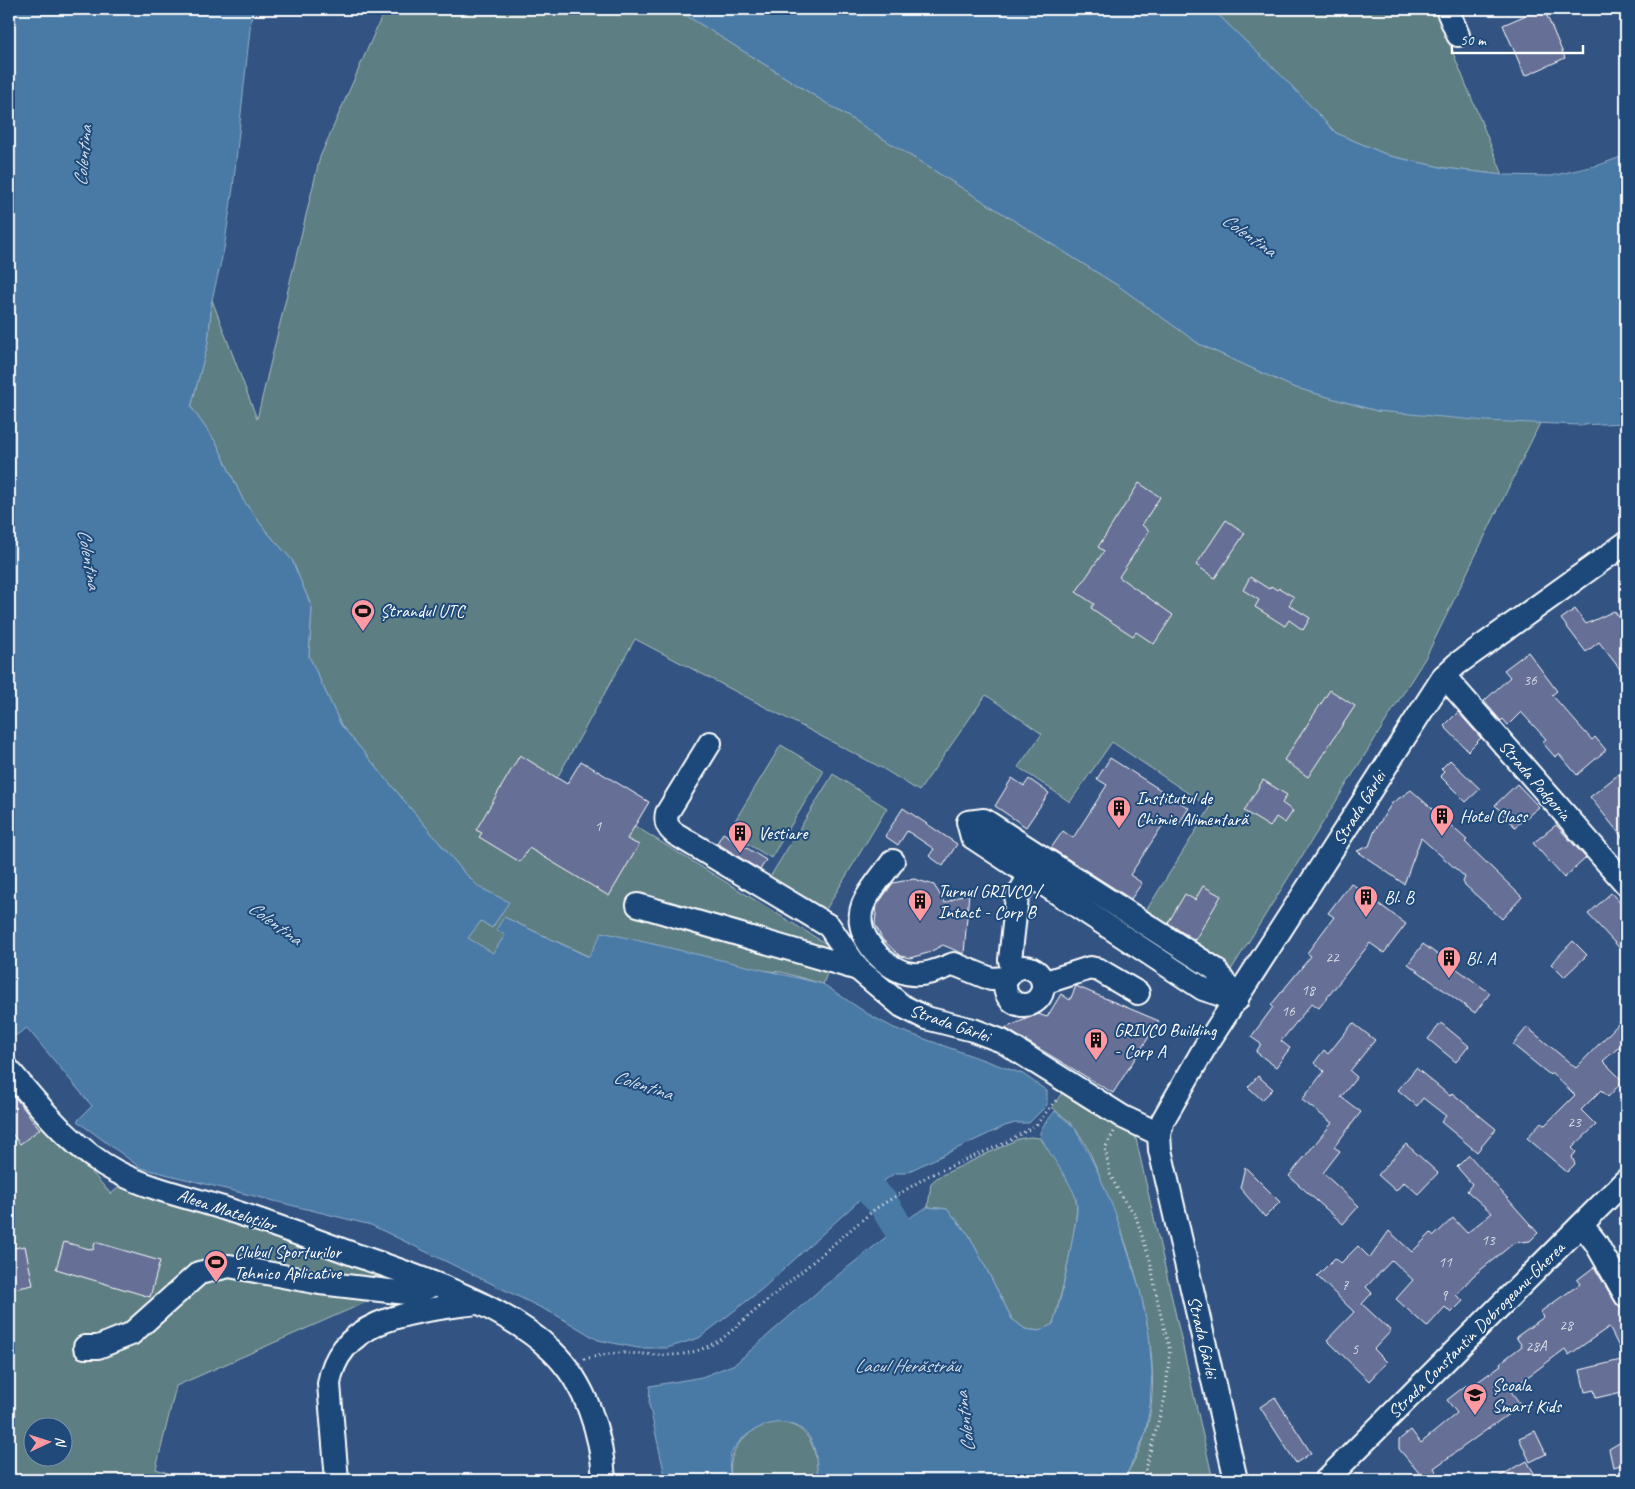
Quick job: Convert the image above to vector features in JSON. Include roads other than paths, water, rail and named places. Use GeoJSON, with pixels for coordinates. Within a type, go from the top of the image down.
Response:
{"type":"FeatureCollection","features":[{"type":"Feature","properties":{"kind":"street"},"geometry":{"type":"LineString","coordinates":[[1447,9],[1458,35]]}},
{"type":"Feature","properties":{"kind":"street","name":"Strada Gârlei"},"geometry":{"type":"LineString","coordinates":[[1236,1480],[1160,1150],[1159,1134],[1163,1120],[1205,1047],[1444,676],[1457,664],[1626,543]]}},
{"type":"Feature","properties":{"kind":"street","name":"Strada Podgoria"},"geometry":{"type":"LineString","coordinates":[[1444,676],[1626,884]]}},
{"type":"Feature","properties":{"kind":"street","name":"Strada Gârlei"},"geometry":{"type":"LineString","coordinates":[[710,743],[667,813],[665,820],[668,828],[829,926],[858,969],[902,1006],[926,1018],[973,1030],[1002,1041],[1122,1117],[1159,1134]]}},
{"type":"Feature","properties":{"kind":"street"},"geometry":{"type":"LineString","coordinates":[[984,820],[1215,969],[1237,1000],[1203,989],[1029,875],[972,837],[968,822],[984,820]]}},
{"type":"Feature","properties":{"kind":"street"},"geometry":{"type":"LineString","coordinates":[[893,861],[863,906],[862,921],[866,936],[873,950],[884,962],[907,973],[926,974],[954,964],[991,979],[1010,974],[1025,967],[1031,968],[1037,972],[1043,983],[1041,994],[1033,1002],[1022,1004],[1012,1000],[1008,995],[1006,984],[1010,974],[1017,897],[1042,857]]}},
{"type":"Feature","properties":{"kind":"street"},"geometry":{"type":"LineString","coordinates":[[638,905],[858,969]]}},
{"type":"Feature","properties":{"kind":"street"},"geometry":{"type":"LineString","coordinates":[[1118,933],[1131,914]]}},
{"type":"Feature","properties":{"kind":"street"},"geometry":{"type":"LineString","coordinates":[[1043,983],[1090,968],[1099,970],[1138,994]]}},
{"type":"Feature","properties":{"kind":"street","name":"Aleea Mateloților"},"geometry":{"type":"LineString","coordinates":[[9,1070],[55,1124],[115,1171],[142,1183],[258,1220],[434,1284],[476,1303],[522,1328],[553,1351],[564,1365],[587,1404],[596,1426],[604,1480]]}},
{"type":"Feature","properties":{"kind":"street","name":"Strada Constantin Dobrogeanu-Gherea"},"geometry":{"type":"LineString","coordinates":[[1326,1480],[1626,1180]]}},
{"type":"Feature","properties":{"kind":"street"},"geometry":{"type":"LineString","coordinates":[[1582,1225],[1596,1243],[1626,1296]]}},
{"type":"Feature","properties":{"kind":"street"},"geometry":{"type":"LineString","coordinates":[[84,1347],[98,1347],[131,1334],[199,1273],[228,1266],[320,1283],[414,1294],[434,1284]]}},
{"type":"Feature","properties":{"kind":"street"},"geometry":{"type":"LineString","coordinates":[[337,1480],[329,1384],[331,1369],[346,1344],[358,1334],[381,1322],[436,1309],[476,1303]]}},
{"type":"Feature","properties":{"kind":"water"},"geometry":{"type":"Polygon","coordinates":[[[9,9],[254,9],[251,20],[233,188],[224,249],[212,300],[208,343],[191,407],[217,444],[243,500],[266,531],[292,560],[312,608],[309,656],[341,725],[463,871],[479,887],[509,902],[492,928],[481,921],[468,938],[493,953],[505,935],[496,930],[504,917],[589,957],[602,932],[823,984],[868,1014],[894,1028],[1023,1074],[1047,1091],[1047,1105],[1029,1123],[1015,1123],[1005,1126],[905,1173],[895,1173],[881,1183],[882,1187],[870,1196],[866,1194],[761,1290],[699,1338],[667,1348],[638,1348],[598,1340],[556,1315],[371,1225],[141,1168],[77,1121],[92,1106],[27,1028],[9,1040],[9,9]]]}},
{"type":"Feature","properties":{"kind":"water"},"geometry":{"type":"Polygon","coordinates":[[[676,9],[1212,9],[1285,79],[1336,133],[1390,156],[1445,168],[1503,175],[1551,176],[1599,165],[1626,155],[1626,423],[1579,425],[1486,421],[1377,411],[1293,387],[1199,344],[1117,285],[676,9]]]}},
{"type":"Feature","properties":{"kind":"water","name":"Lacul Herăstrău"},"geometry":{"type":"Polygon","coordinates":[[[1055,1111],[1075,1128],[1097,1170],[1115,1212],[1140,1290],[1149,1334],[1152,1372],[1150,1405],[1145,1435],[1124,1480],[818,1480],[816,1456],[812,1442],[795,1425],[784,1423],[761,1427],[740,1441],[730,1457],[732,1480],[666,1480],[649,1404],[650,1386],[702,1377],[735,1364],[823,1287],[915,1214],[928,1207],[947,1209],[969,1235],[1012,1319],[1025,1329],[1039,1331],[1053,1324],[1066,1273],[1077,1210],[1074,1192],[1044,1144],[1040,1133],[1055,1111]]]}},
{"type":"Feature","properties":{"kind":"waterway","name":"Colentina"},"geometry":{"type":"LineString","coordinates":[[844,1164],[883,1203],[919,1262]]}},
{"type":"Feature","properties":{"kind":"place","name":"Ștrandul UTC"},"geometry":{"type":"Point","coordinates":[363,632]}},
{"type":"Feature","properties":{"kind":"place","name":"Institutul de Chimie Alimentară"},"geometry":{"type":"Point","coordinates":[1119,829]}},
{"type":"Feature","properties":{"kind":"place","name":"Hotel Class"},"geometry":{"type":"Point","coordinates":[1442,837]}},
{"type":"Feature","properties":{"kind":"place","name":"Vestiare"},"geometry":{"type":"Point","coordinates":[740,854]}},
{"type":"Feature","properties":{"kind":"place","name":"Bl. B"},"geometry":{"type":"Point","coordinates":[1366,918]}},
{"type":"Feature","properties":{"kind":"place","name":"Turnul GRIVCO / Intact - Corp B"},"geometry":{"type":"Point","coordinates":[920,922]}},
{"type":"Feature","properties":{"kind":"place","name":"Bl. A"},"geometry":{"type":"Point","coordinates":[1449,979]}},
{"type":"Feature","properties":{"kind":"place","name":"GRIVCO Building - Corp A"},"geometry":{"type":"Point","coordinates":[1096,1061]}},
{"type":"Feature","properties":{"kind":"place","name":"Clubul Sporturilor Tehnico Aplicative"},"geometry":{"type":"Point","coordinates":[216,1283]}},
{"type":"Feature","properties":{"kind":"place","name":"Școala Smart Kids"},"geometry":{"type":"Point","coordinates":[1475,1416]}}]}
